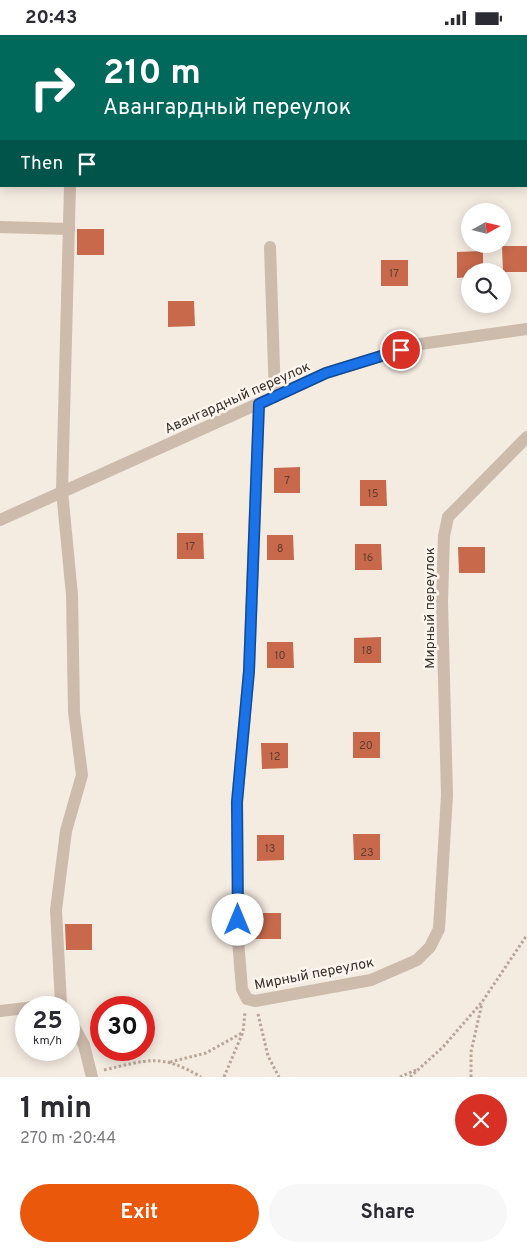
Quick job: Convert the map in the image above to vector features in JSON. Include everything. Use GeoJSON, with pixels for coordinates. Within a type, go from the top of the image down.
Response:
{"type":"FeatureCollection","features":[{"type":"Feature","properties":{"kind":"street"},"geometry":{"type":"LineString","coordinates":[[61,996],[56,910],[66,831],[82,775],[74,713],[72,595],[62,491],[70,187]]}},
{"type":"Feature","properties":{"kind":"street"},"geometry":{"type":"LineString","coordinates":[[0,227],[69,229]]}},
{"type":"Feature","properties":{"kind":"street"},"geometry":{"type":"LineString","coordinates":[[270,247],[275,397]]}},
{"type":"Feature","properties":{"kind":"street","name":"Авангардный переулок"},"geometry":{"type":"LineString","coordinates":[[0,520],[326,373],[420,344],[527,329]]}},
{"type":"Feature","properties":{"kind":"street","name":"Мирный переулок"},"geometry":{"type":"LineString","coordinates":[[259,404],[249,671],[237,802],[238,940],[242,989],[251,1000],[371,981],[417,960],[430,947],[440,929],[447,795],[442,602],[446,526],[448,517],[527,437]]}},
{"type":"Feature","properties":{"kind":"street"},"geometry":{"type":"LineString","coordinates":[[0,1011],[15,1009]]}},
{"type":"Feature","properties":{"kind":"street"},"geometry":{"type":"LineString","coordinates":[[80,1038],[84,1045],[92,1076]]}},
{"type":"Feature","properties":{"kind":"path"},"geometry":{"type":"LineString","coordinates":[[410,1077],[443,1047],[482,1002],[527,935]]}},
{"type":"Feature","properties":{"kind":"path"},"geometry":{"type":"LineString","coordinates":[[224,1077],[243,1032],[251,1000]]}},
{"type":"Feature","properties":{"kind":"path"},"geometry":{"type":"LineString","coordinates":[[251,1000],[268,1056],[279,1077]]}},
{"type":"Feature","properties":{"kind":"path"},"geometry":{"type":"LineString","coordinates":[[470,1077],[471,1052],[482,1002]]}},
{"type":"Feature","properties":{"kind":"path"},"geometry":{"type":"LineString","coordinates":[[170,1062],[206,1053],[243,1032]]}},
{"type":"Feature","properties":{"kind":"path"},"geometry":{"type":"LineString","coordinates":[[92,1076],[152,1059],[170,1062],[201,1077]]}},
{"type":"Feature","properties":{"kind":"path"},"geometry":{"type":"LineString","coordinates":[[400,1077],[419,1069]]}},
{"type":"Feature","properties":{"kind":"building"},"geometry":{"type":"Polygon","coordinates":[[[77,229],[104,229],[104,255],[77,255],[77,229]]]}},
{"type":"Feature","properties":{"kind":"building"},"geometry":{"type":"Polygon","coordinates":[[[511,246],[527,246],[527,272],[511,272],[511,263],[503,263],[502,253],[511,253],[511,246]]]}},
{"type":"Feature","properties":{"kind":"building"},"geometry":{"type":"Polygon","coordinates":[[[457,252],[483,253],[483,263],[461,263],[461,278],[457,278],[457,252]]]}},
{"type":"Feature","properties":{"kind":"building"},"geometry":{"type":"Polygon","coordinates":[[[381,260],[408,260],[408,286],[381,286],[381,260]]]}},
{"type":"Feature","properties":{"kind":"building"},"geometry":{"type":"Polygon","coordinates":[[[168,301],[194,301],[195,326],[168,327],[168,301]]]}},
{"type":"Feature","properties":{"kind":"building"},"geometry":{"type":"Polygon","coordinates":[[[300,467],[300,493],[274,493],[274,468],[300,467]]]}},
{"type":"Feature","properties":{"kind":"building"},"geometry":{"type":"Polygon","coordinates":[[[360,480],[386,480],[387,506],[360,506],[360,480]]]}},
{"type":"Feature","properties":{"kind":"building"},"geometry":{"type":"Polygon","coordinates":[[[177,533],[203,533],[204,559],[177,559],[177,533]]]}},
{"type":"Feature","properties":{"kind":"building"},"geometry":{"type":"Polygon","coordinates":[[[267,535],[293,535],[294,560],[267,560],[267,535]]]}},
{"type":"Feature","properties":{"kind":"building"},"geometry":{"type":"Polygon","coordinates":[[[355,544],[381,544],[382,570],[355,570],[355,544]]]}},
{"type":"Feature","properties":{"kind":"building"},"geometry":{"type":"Polygon","coordinates":[[[458,547],[485,547],[485,573],[459,573],[458,547]]]}},
{"type":"Feature","properties":{"kind":"building"},"geometry":{"type":"Polygon","coordinates":[[[381,637],[381,663],[354,663],[354,638],[381,637]]]}},
{"type":"Feature","properties":{"kind":"building"},"geometry":{"type":"Polygon","coordinates":[[[267,642],[293,642],[294,668],[267,668],[267,642]]]}},
{"type":"Feature","properties":{"kind":"building"},"geometry":{"type":"Polygon","coordinates":[[[353,732],[380,732],[380,758],[353,758],[353,732]]]}},
{"type":"Feature","properties":{"kind":"building"},"geometry":{"type":"Polygon","coordinates":[[[261,743],[288,743],[288,768],[262,769],[261,743]]]}},
{"type":"Feature","properties":{"kind":"building"},"geometry":{"type":"Polygon","coordinates":[[[353,834],[380,834],[380,860],[354,860],[353,834]]]}},
{"type":"Feature","properties":{"kind":"building"},"geometry":{"type":"Polygon","coordinates":[[[257,835],[284,835],[284,860],[257,861],[257,835]]]}},
{"type":"Feature","properties":{"kind":"building"},"geometry":{"type":"Polygon","coordinates":[[[254,913],[281,913],[281,939],[254,939],[254,913]]]}},
{"type":"Feature","properties":{"kind":"building"},"geometry":{"type":"Polygon","coordinates":[[[65,924],[92,924],[92,950],[66,950],[65,924]]]}},
{"type":"Feature","properties":{"kind":"route"},"geometry":{"type":"LineString","coordinates":[[238,920],[237,802],[249,671],[259,404],[326,373],[401,350]]}}]}
